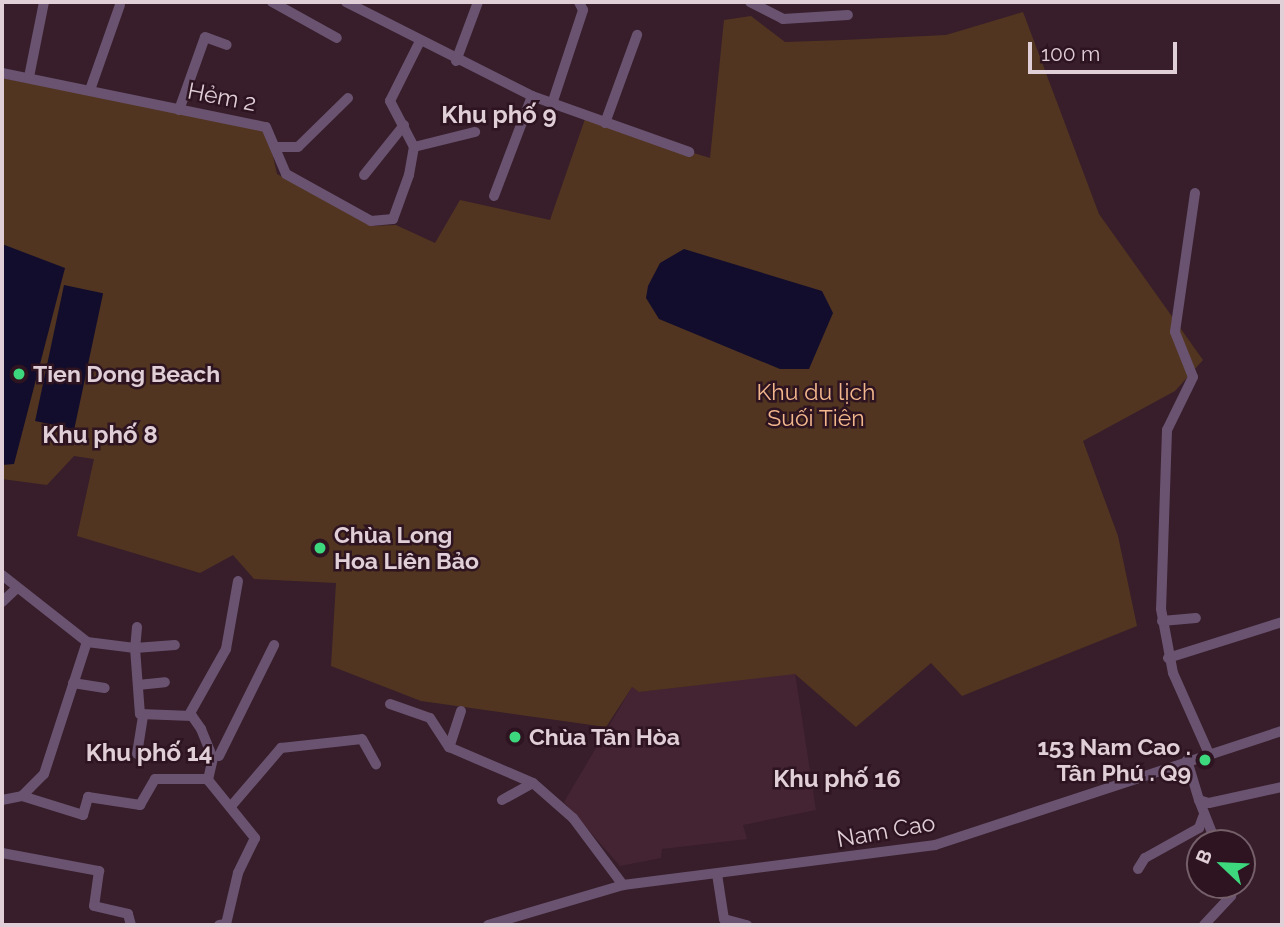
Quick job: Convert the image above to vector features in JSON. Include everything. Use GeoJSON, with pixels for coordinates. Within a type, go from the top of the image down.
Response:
{"type":"FeatureCollection","features":[{"type":"Feature","properties":{"kind":"street"},"geometry":{"type":"LineString","coordinates":[[29,77],[44,2]]}},
{"type":"Feature","properties":{"kind":"street"},"geometry":{"type":"LineString","coordinates":[[272,2],[337,38]]}},
{"type":"Feature","properties":{"kind":"street"},"geometry":{"type":"LineString","coordinates":[[346,2],[419,43],[532,96],[689,152]]}},
{"type":"Feature","properties":{"kind":"street"},"geometry":{"type":"LineString","coordinates":[[456,61],[478,2]]}},
{"type":"Feature","properties":{"kind":"street"},"geometry":{"type":"LineString","coordinates":[[552,104],[583,10],[579,2]]}},
{"type":"Feature","properties":{"kind":"street"},"geometry":{"type":"LineString","coordinates":[[746,4],[783,19],[848,15]]}},
{"type":"Feature","properties":{"kind":"street"},"geometry":{"type":"LineString","coordinates":[[90,90],[120,5]]}},
{"type":"Feature","properties":{"kind":"street"},"geometry":{"type":"LineString","coordinates":[[605,123],[637,35]]}},
{"type":"Feature","properties":{"kind":"street"},"geometry":{"type":"LineString","coordinates":[[179,110],[205,37],[227,45]]}},
{"type":"Feature","properties":{"kind":"street"},"geometry":{"type":"LineString","coordinates":[[419,43],[390,101],[414,147],[475,132]]}},
{"type":"Feature","properties":{"kind":"street","name":"Hẻm 2"},"geometry":{"type":"LineString","coordinates":[[2,73],[266,127],[278,147],[286,174],[341,208],[372,221],[393,219],[414,147]]}},
{"type":"Feature","properties":{"kind":"street"},"geometry":{"type":"LineString","coordinates":[[494,196],[532,96]]}},
{"type":"Feature","properties":{"kind":"street"},"geometry":{"type":"LineString","coordinates":[[278,147],[298,146],[348,98]]}},
{"type":"Feature","properties":{"kind":"street"},"geometry":{"type":"LineString","coordinates":[[365,174],[404,125]]}},
{"type":"Feature","properties":{"kind":"street"},"geometry":{"type":"LineString","coordinates":[[1195,193],[1175,332],[1193,377],[1167,430],[1162,621],[1168,658],[1209,754]]}},
{"type":"Feature","properties":{"kind":"street"},"geometry":{"type":"LineString","coordinates":[[2,575],[87,642],[135,648],[175,645]]}},
{"type":"Feature","properties":{"kind":"street"},"geometry":{"type":"LineString","coordinates":[[189,715],[226,649],[238,581]]}},
{"type":"Feature","properties":{"kind":"street"},"geometry":{"type":"LineString","coordinates":[[2,602],[17,588]]}},
{"type":"Feature","properties":{"kind":"street"},"geometry":{"type":"LineString","coordinates":[[1162,621],[1196,618]]}},
{"type":"Feature","properties":{"kind":"street"},"geometry":{"type":"LineString","coordinates":[[1168,658],[1282,622]]}},
{"type":"Feature","properties":{"kind":"street"},"geometry":{"type":"LineString","coordinates":[[136,754],[143,716],[135,648],[137,627]]}},
{"type":"Feature","properties":{"kind":"street"},"geometry":{"type":"LineString","coordinates":[[22,796],[44,774],[87,642]]}},
{"type":"Feature","properties":{"kind":"street"},"geometry":{"type":"LineString","coordinates":[[208,779],[216,757],[274,645]]}},
{"type":"Feature","properties":{"kind":"street"},"geometry":{"type":"LineString","coordinates":[[138,685],[165,682]]}},
{"type":"Feature","properties":{"kind":"street"},"geometry":{"type":"LineString","coordinates":[[74,683],[105,688]]}},
{"type":"Feature","properties":{"kind":"street"},"geometry":{"type":"LineString","coordinates":[[390,704],[430,718],[449,747],[533,783],[573,818],[624,885]]}},
{"type":"Feature","properties":{"kind":"street"},"geometry":{"type":"LineString","coordinates":[[449,747],[461,711]]}},
{"type":"Feature","properties":{"kind":"street"},"geometry":{"type":"LineString","coordinates":[[143,716],[189,715]]}},
{"type":"Feature","properties":{"kind":"street"},"geometry":{"type":"LineString","coordinates":[[189,715],[216,757]]}},
{"type":"Feature","properties":{"kind":"street","name":"Nam Cao"},"geometry":{"type":"LineString","coordinates":[[488,925],[510,921],[624,885],[935,845],[1282,731]]}},
{"type":"Feature","properties":{"kind":"street"},"geometry":{"type":"LineString","coordinates":[[233,804],[281,748],[362,739],[376,764]]}},
{"type":"Feature","properties":{"kind":"street"},"geometry":{"type":"LineString","coordinates":[[1187,760],[1209,829]]}},
{"type":"Feature","properties":{"kind":"street"},"geometry":{"type":"LineString","coordinates":[[2,800],[22,796],[83,815],[88,797],[140,805],[155,779],[208,779],[233,804],[255,838],[238,873],[226,925],[219,925]]}},
{"type":"Feature","properties":{"kind":"street"},"geometry":{"type":"LineString","coordinates":[[502,800],[533,783]]}},
{"type":"Feature","properties":{"kind":"street"},"geometry":{"type":"LineString","coordinates":[[1199,800],[1223,803],[1282,787]]}},
{"type":"Feature","properties":{"kind":"street"},"geometry":{"type":"LineString","coordinates":[[1138,869],[1145,858],[1199,828],[1203,817]]}},
{"type":"Feature","properties":{"kind":"street"},"geometry":{"type":"LineString","coordinates":[[2,853],[99,870],[94,906],[128,914],[131,925]]}},
{"type":"Feature","properties":{"kind":"street"},"geometry":{"type":"LineString","coordinates":[[717,874],[724,919],[747,925]]}},
{"type":"Feature","properties":{"kind":"street"},"geometry":{"type":"LineString","coordinates":[[1204,925],[1228,899]]}},
{"type":"Feature","properties":{"kind":"shaded area","name":"Tien Dong Beach"},"geometry":{"type":"Polygon","coordinates":[[[2,244],[65,268],[14,464],[2,465],[2,244]]]}},
{"type":"Feature","properties":{"kind":"shaded area"},"geometry":{"type":"Polygon","coordinates":[[[684,249],[822,291],[833,313],[809,369],[780,369],[659,319],[646,298],[648,286],[660,263],[684,249]]]}},
{"type":"Feature","properties":{"kind":"shaded area"},"geometry":{"type":"Polygon","coordinates":[[[64,285],[103,293],[74,429],[35,421],[64,285]]]}},
{"type":"Feature","properties":{"kind":"shaded area"},"geometry":{"type":"Polygon","coordinates":[[[795,673],[816,810],[743,825],[747,839],[662,849],[661,858],[620,866],[564,802],[632,687],[639,692],[795,673]]]}},
{"type":"Feature","properties":{"kind":"green space","name":"Khu du lịch Suối Tiên"},"geometry":{"type":"Polygon","coordinates":[[[1023,12],[1099,214],[1203,360],[1175,391],[1083,441],[1118,536],[1137,626],[962,696],[931,663],[856,727],[795,674],[639,692],[632,687],[606,727],[421,701],[331,666],[336,583],[254,579],[233,555],[200,573],[77,536],[94,459],[74,456],[47,485],[2,479],[2,78],[267,130],[277,174],[372,226],[396,225],[435,243],[460,200],[550,220],[585,119],[710,158],[724,20],[751,16],[785,42],[946,35],[1023,12]]]}},
{"type":"Feature","properties":{"kind":"place","name":"Tien Dong Beach"},"geometry":{"type":"Point","coordinates":[19,374]}},
{"type":"Feature","properties":{"kind":"place","name":"Chùa Long Hoa Liên Bảo"},"geometry":{"type":"Point","coordinates":[320,548]}},
{"type":"Feature","properties":{"kind":"place","name":"Chùa Tân Hòa"},"geometry":{"type":"Point","coordinates":[515,737]}},
{"type":"Feature","properties":{"kind":"place","name":"153 Nam Cao . Tân Phú . Q9"},"geometry":{"type":"Point","coordinates":[1205,760]}},
{"type":"Feature","properties":{"kind":"district","name":"Khu phố 9"},"geometry":{"type":"Point","coordinates":[499,115]}},
{"type":"Feature","properties":{"kind":"district","name":"Khu phố 8"},"geometry":{"type":"Point","coordinates":[100,435]}},
{"type":"Feature","properties":{"kind":"district","name":"Khu phố 14"},"geometry":{"type":"Point","coordinates":[149,753]}},
{"type":"Feature","properties":{"kind":"district","name":"Khu phố 16"},"geometry":{"type":"Point","coordinates":[837,779]}}]}
